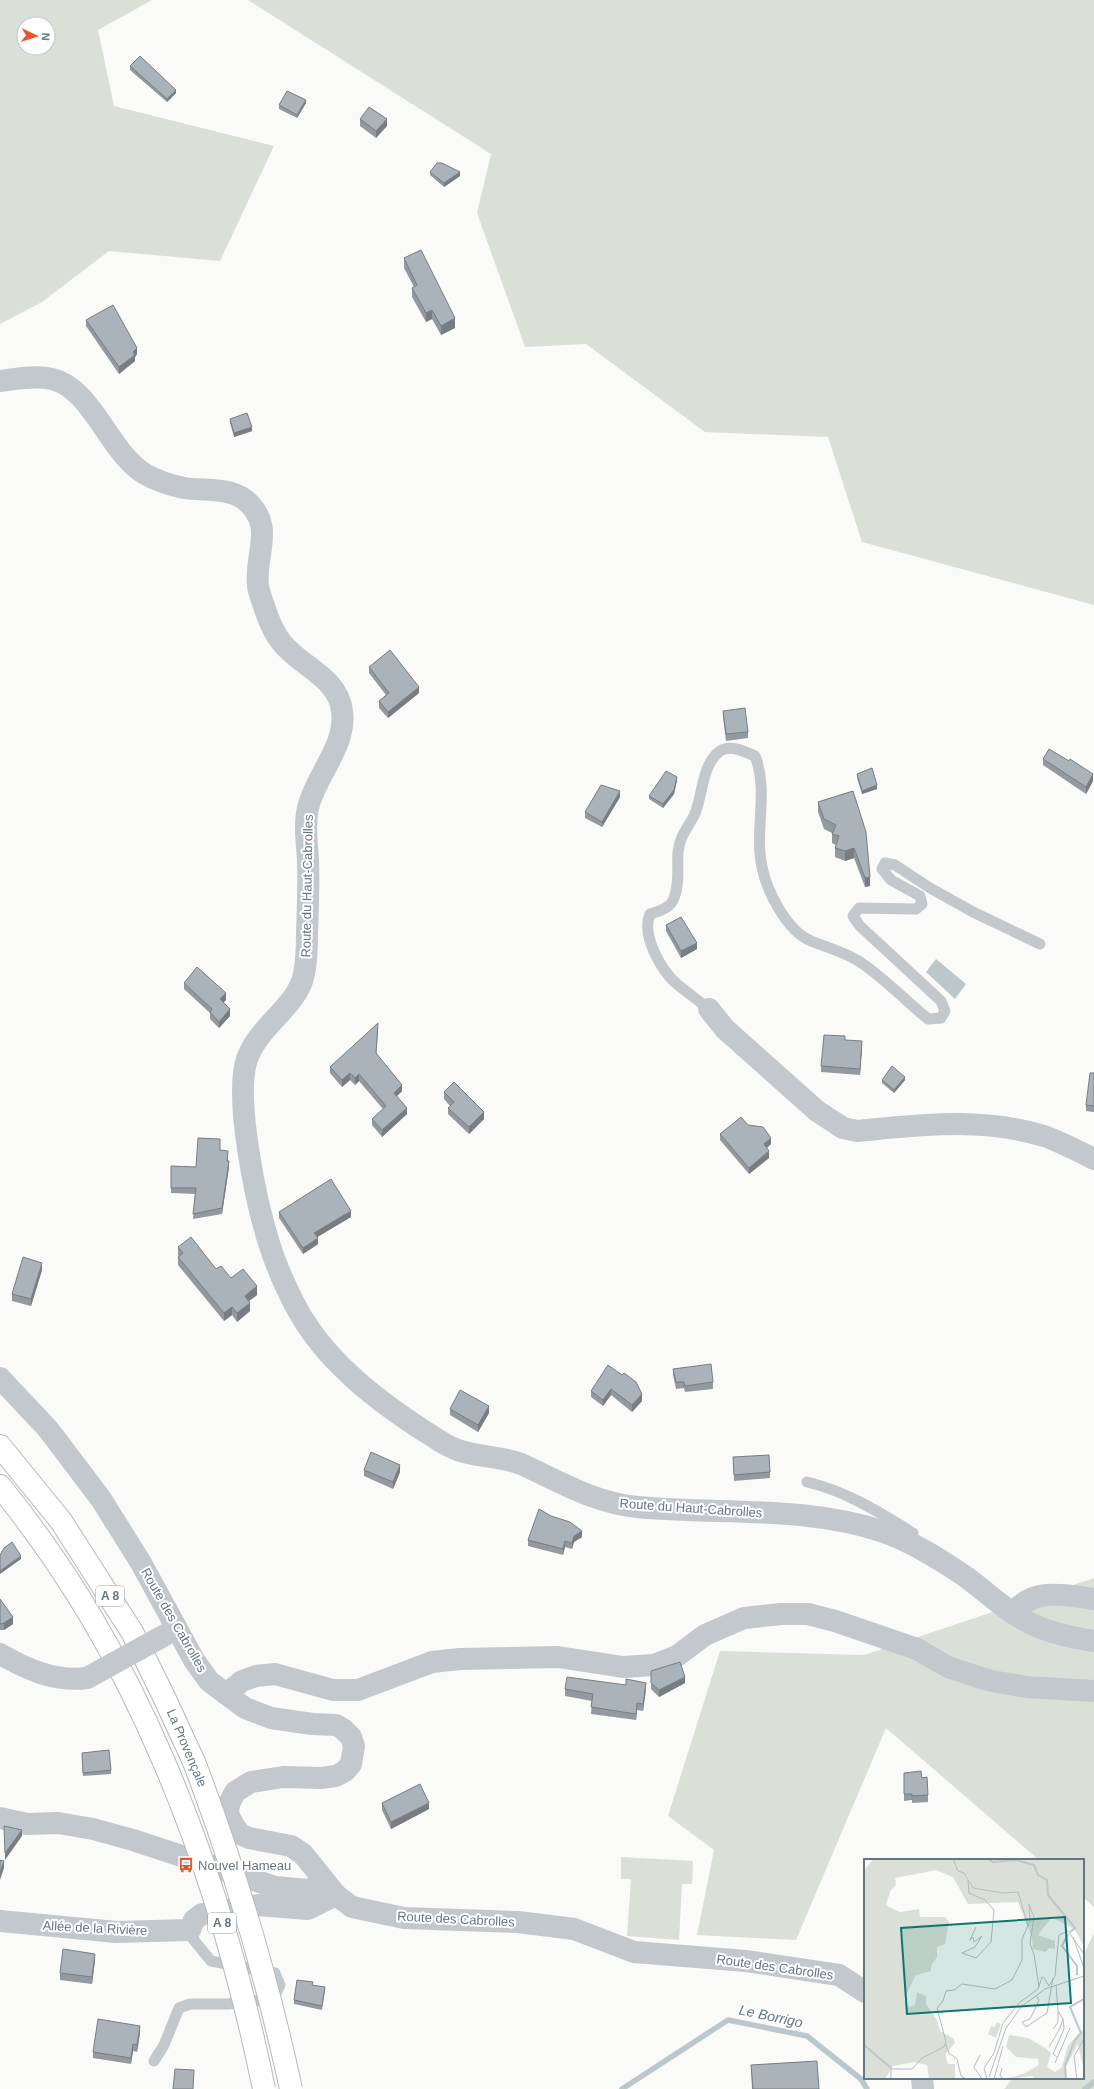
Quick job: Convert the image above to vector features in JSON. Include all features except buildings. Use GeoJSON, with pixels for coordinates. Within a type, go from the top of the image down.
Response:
{"type":"FeatureCollection","features":[{"type":"Feature","properties":{"kind":"highway","name":"La Provençale"},"geometry":{"type":"LineString","coordinates":[[0,1446],[61,1521],[132,1632],[194,1762],[244,1904],[264,1977],[291,2089]]}},
{"type":"Feature","properties":{"kind":"highway","name":"La Provençale"},"geometry":{"type":"LineString","coordinates":[[0,1486],[47,1546],[86,1607],[122,1670],[164,1762],[195,1838],[216,1903],[246,2010],[264,2089]]}},
{"type":"Feature","properties":{"kind":"street","name":"Route du Haut-Cabrolles"},"geometry":{"type":"LineString","coordinates":[[0,381],[52,379],[70,387],[91,410],[122,452],[139,471],[162,482],[185,488],[224,491],[242,497],[259,516],[264,536],[258,587],[267,615],[279,641],[294,655],[322,676],[337,693],[342,710],[342,729],[309,802],[306,821],[308,883],[306,961],[303,982],[293,999],[266,1026],[248,1056],[242,1080],[245,1130],[269,1244],[303,1318],[338,1364],[404,1418],[454,1449],[513,1461],[592,1498],[637,1507],[777,1513],[848,1520],[892,1534],[912,1545],[964,1576],[1013,1613],[1033,1625],[1070,1637],[1094,1641]]}},
{"type":"Feature","properties":{"kind":"street"},"geometry":{"type":"LineString","coordinates":[[709,1009],[725,1029],[818,1111],[843,1128],[857,1131],[967,1123],[1010,1129],[1045,1137],[1094,1159]]}},
{"type":"Feature","properties":{"kind":"street","name":"Route des Cabrolles"},"geometry":{"type":"LineString","coordinates":[[0,1378],[48,1429],[93,1488],[141,1563],[171,1632],[209,1681],[245,1708],[271,1718],[312,1724],[336,1725],[351,1737],[354,1746],[351,1764],[341,1774],[321,1778],[283,1777],[251,1782],[235,1792],[228,1804],[228,1814],[240,1834],[250,1838],[291,1846],[303,1854],[319,1872],[331,1890],[352,1907],[404,1918],[518,1922],[574,1929],[634,1952],[746,1961],[839,1975],[864,1991]]}},
{"type":"Feature","properties":{"kind":"street"},"geometry":{"type":"LineString","coordinates":[[1013,1613],[1020,1604],[1034,1596],[1057,1594],[1094,1599]]}},
{"type":"Feature","properties":{"kind":"street"},"geometry":{"type":"LineString","coordinates":[[226,1694],[242,1681],[256,1676],[275,1674],[333,1690],[358,1690],[432,1662],[460,1659],[558,1657],[623,1667],[654,1664],[677,1656],[705,1636],[744,1618],[781,1614],[808,1614],[835,1621],[916,1649],[948,1667],[991,1681],[1027,1687],[1094,1691]]}},
{"type":"Feature","properties":{"kind":"street"},"geometry":{"type":"LineString","coordinates":[[0,1654],[40,1674],[62,1679],[87,1678],[171,1632]]}},
{"type":"Feature","properties":{"kind":"street"},"geometry":{"type":"LineString","coordinates":[[0,1818],[27,1824],[58,1823],[93,1829],[140,1842],[275,1887],[308,1890],[331,1890]]}},
{"type":"Feature","properties":{"kind":"street"},"geometry":{"type":"LineString","coordinates":[[190,1930],[194,1920],[202,1914],[258,1905],[308,1909],[331,1890]]}},
{"type":"Feature","properties":{"kind":"street","name":"Allée de la Rivière"},"geometry":{"type":"LineString","coordinates":[[0,1921],[116,1932],[190,1930]]}},
{"type":"Feature","properties":{"kind":"street"},"geometry":{"type":"LineString","coordinates":[[922,2079],[923,2089]]}},
{"type":"Feature","properties":{"kind":"lane"},"geometry":{"type":"LineString","coordinates":[[709,1009],[676,984],[662,966],[648,936],[647,922],[650,914],[665,909],[674,899],[679,876],[678,852],[684,830],[694,816],[710,764],[720,752],[730,748],[755,756],[759,766],[761,804],[758,844],[762,868],[768,887],[788,923],[809,940],[862,963],[891,986],[928,1019],[941,1018],[945,1011],[941,1001],[860,926],[853,916],[859,908],[916,908],[922,904],[920,896],[891,880],[882,869],[885,863],[895,865],[930,888],[973,912],[1040,944]]}},
{"type":"Feature","properties":{"kind":"lane"},"geometry":{"type":"LineString","coordinates":[[807,1482],[826,1486],[872,1507],[913,1533],[912,1545]]}},
{"type":"Feature","properties":{"kind":"lane"},"geometry":{"type":"LineString","coordinates":[[154,2061],[164,2045],[179,2008],[190,2004],[228,2004],[273,1999],[280,1985],[274,1973],[211,1961],[193,1939],[190,1930]]}},
{"type":"Feature","properties":{"kind":"shaded area"},"geometry":{"type":"Polygon","coordinates":[[[0,0],[152,0],[98,30],[114,106],[274,146],[220,261],[109,251],[42,302],[0,324],[0,0]]]}},
{"type":"Feature","properties":{"kind":"shaded area"},"geometry":{"type":"Polygon","coordinates":[[[248,0],[1094,0],[1094,605],[862,542],[828,437],[705,432],[586,344],[525,347],[477,213],[491,154],[248,0]]]}},
{"type":"Feature","properties":{"kind":"shaded area"},"geometry":{"type":"Polygon","coordinates":[[[936,959],[966,984],[955,999],[926,972],[936,959]]]}},
{"type":"Feature","properties":{"kind":"shaded area"},"geometry":{"type":"Polygon","coordinates":[[[1094,1578],[1094,1907],[1084,1898],[1084,1859],[1038,1859],[886,1728],[796,1940],[697,1935],[714,1850],[668,1816],[720,1651],[864,1655],[1094,1578]]]}},
{"type":"Feature","properties":{"kind":"shaded area"},"geometry":{"type":"Polygon","coordinates":[[[621,1857],[693,1861],[692,1884],[682,1884],[679,1940],[627,1936],[631,1879],[621,1879],[621,1857]]]}},
{"type":"Feature","properties":{"kind":"shaded area"},"geometry":{"type":"Polygon","coordinates":[[[1094,1933],[1094,2089],[1004,2089],[1012,2079],[1084,2079],[1084,1954],[1094,1933]]]}},
{"type":"Feature","properties":{"kind":"waterway","name":"Le Borrigo"},"geometry":{"type":"LineString","coordinates":[[622,2089],[728,2020],[807,2036],[861,2079],[867,2089]]}},
{"type":"Feature","properties":{"kind":"waterway","name":"Le Borrigo"},"geometry":{"type":"LineString","coordinates":[[1085,2089],[1094,2082]]}},
{"type":"Feature","properties":{"kind":"place","name":"Nouvel Hameau"},"geometry":{"type":"Point","coordinates":[186,1865]}}]}
